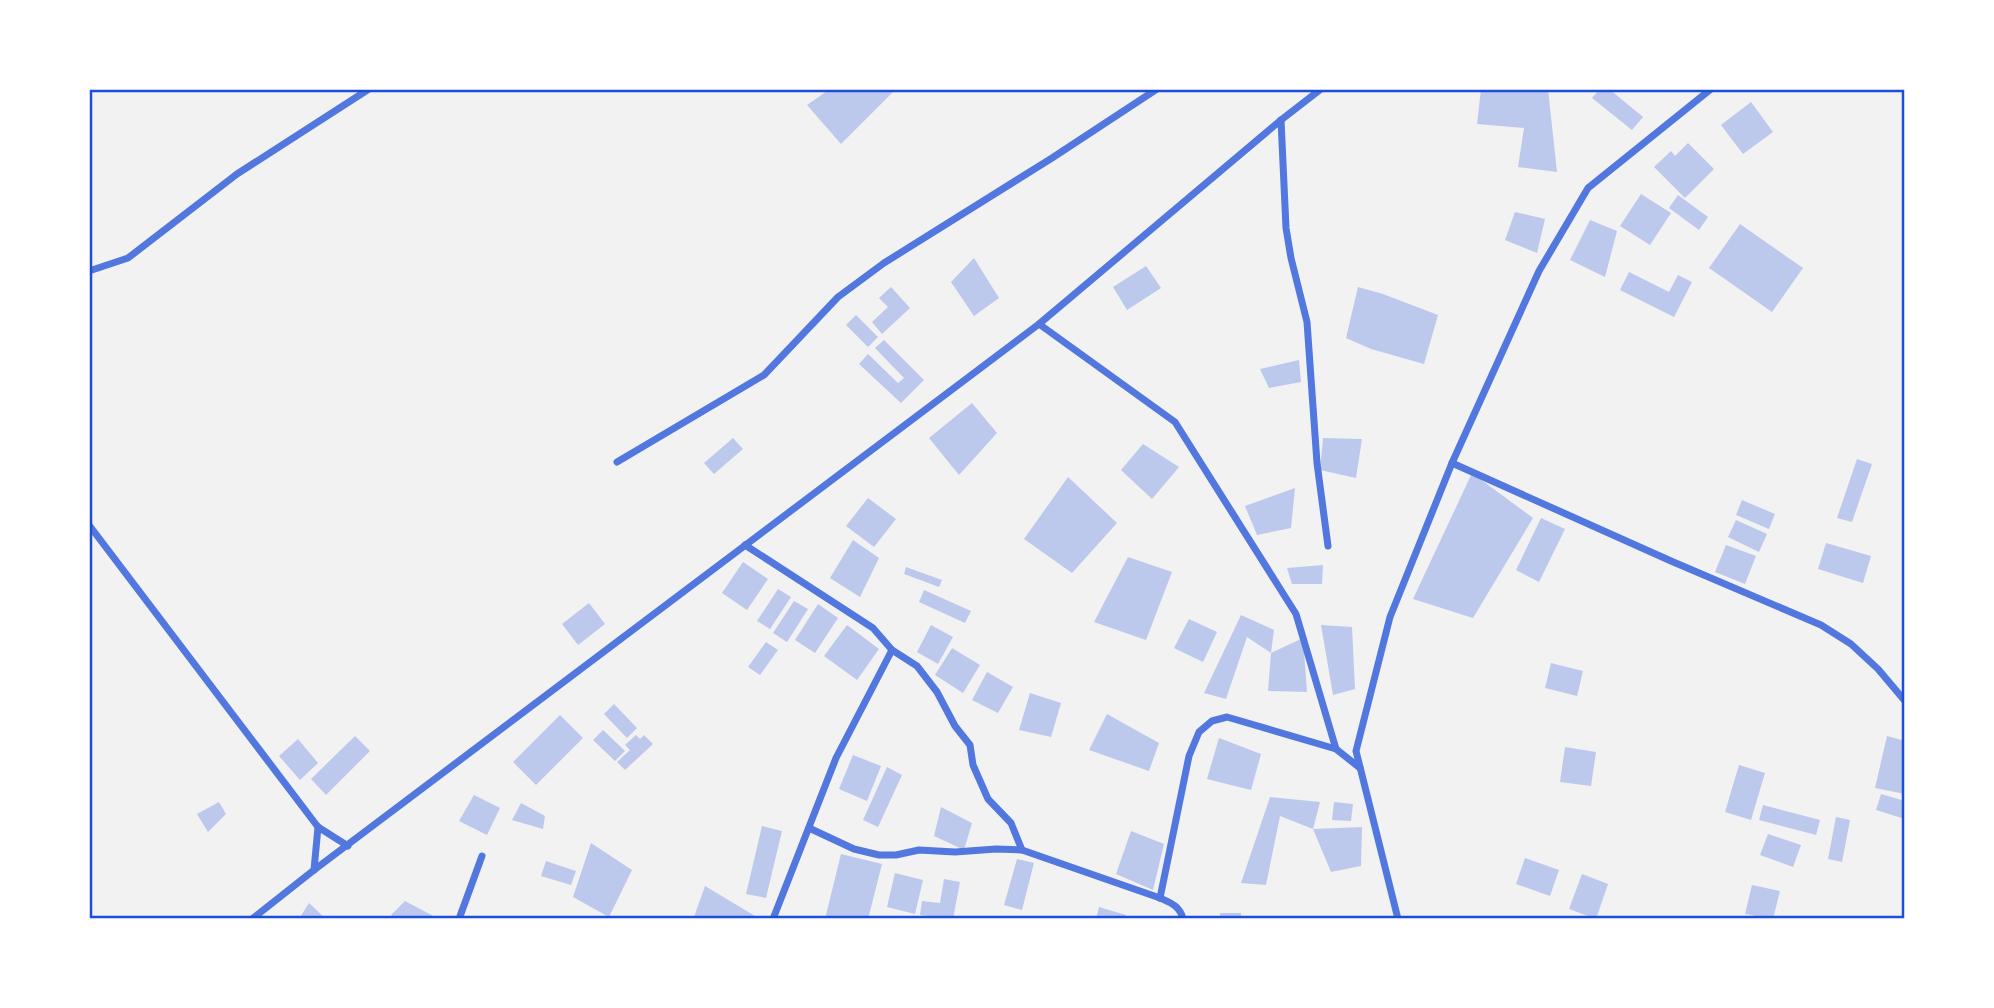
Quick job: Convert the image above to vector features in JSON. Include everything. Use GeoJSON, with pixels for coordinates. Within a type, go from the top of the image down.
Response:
{"type":"FeatureCollection","features":[{"type":"Feature","properties":{"kind":"street"},"geometry":{"type":"LineString","coordinates":[[89,271],[128,258],[237,174],[369,89]]}},
{"type":"Feature","properties":{"kind":"street"},"geometry":{"type":"LineString","coordinates":[[617,462],[764,375],[838,297],[884,263],[1157,89]]}},
{"type":"Feature","properties":{"kind":"street"},"geometry":{"type":"LineString","coordinates":[[253,919],[314,870],[1039,324],[1321,89]]}},
{"type":"Feature","properties":{"kind":"street"},"geometry":{"type":"LineString","coordinates":[[1398,919],[1356,751],[1390,617],[1452,463],[1539,271],[1588,188],[1711,89]]}},
{"type":"Feature","properties":{"kind":"street"},"geometry":{"type":"LineString","coordinates":[[1281,120],[1286,228],[1307,322],[1317,463],[1328,546]]}},
{"type":"Feature","properties":{"kind":"street"},"geometry":{"type":"LineString","coordinates":[[1039,324],[1175,422],[1296,614],[1336,749]]}},
{"type":"Feature","properties":{"kind":"street"},"geometry":{"type":"LineString","coordinates":[[1452,463],[1821,625],[1852,643],[1905,701]]}},
{"type":"Feature","properties":{"kind":"street"},"geometry":{"type":"LineString","coordinates":[[89,525],[318,827],[348,846]]}},
{"type":"Feature","properties":{"kind":"street"},"geometry":{"type":"LineString","coordinates":[[745,545],[873,628],[892,650],[917,666],[937,692],[955,726],[970,746],[973,765],[988,799],[1011,823],[1022,850]]}},
{"type":"Feature","properties":{"kind":"street"},"geometry":{"type":"LineString","coordinates":[[773,919],[836,758],[892,650]]}},
{"type":"Feature","properties":{"kind":"street"},"geometry":{"type":"LineString","coordinates":[[1160,898],[1189,756],[1199,732],[1212,722],[1227,717],[1336,749],[1361,769]]}},
{"type":"Feature","properties":{"kind":"street"},"geometry":{"type":"LineString","coordinates":[[314,870],[318,827]]}},
{"type":"Feature","properties":{"kind":"street"},"geometry":{"type":"LineString","coordinates":[[809,828],[853,849],[879,855],[896,855],[919,850],[1022,850],[1160,898],[1176,905],[1183,919]]}},
{"type":"Feature","properties":{"kind":"street"},"geometry":{"type":"LineString","coordinates":[[459,919],[482,856]]}},
{"type":"Feature","properties":{"kind":"building"},"geometry":{"type":"Polygon","coordinates":[[[830,89],[896,89],[841,144],[807,105],[830,89]]]}},
{"type":"Feature","properties":{"kind":"building"},"geometry":{"type":"Polygon","coordinates":[[[1481,89],[1548,89],[1557,172],[1518,167],[1524,128],[1477,124],[1481,89]]]}},
{"type":"Feature","properties":{"kind":"building"},"geometry":{"type":"Polygon","coordinates":[[[1600,89],[1609,89],[1643,117],[1632,130],[1592,98],[1600,89]]]}},
{"type":"Feature","properties":{"kind":"building"},"geometry":{"type":"Polygon","coordinates":[[[1751,102],[1773,132],[1743,154],[1721,125],[1751,102]]]}},
{"type":"Feature","properties":{"kind":"building"},"geometry":{"type":"Polygon","coordinates":[[[1688,143],[1714,169],[1685,198],[1654,167],[1671,151],[1675,156],[1688,143]]]}},
{"type":"Feature","properties":{"kind":"building"},"geometry":{"type":"Polygon","coordinates":[[[1641,194],[1671,213],[1650,245],[1620,226],[1641,194]]]}},
{"type":"Feature","properties":{"kind":"building"},"geometry":{"type":"Polygon","coordinates":[[[1678,195],[1708,217],[1699,230],[1669,208],[1678,195]]]}},
{"type":"Feature","properties":{"kind":"building"},"geometry":{"type":"Polygon","coordinates":[[[1515,212],[1545,219],[1537,253],[1505,240],[1515,212]]]}},
{"type":"Feature","properties":{"kind":"building"},"geometry":{"type":"Polygon","coordinates":[[[1590,220],[1617,231],[1605,277],[1570,260],[1590,220]]]}},
{"type":"Feature","properties":{"kind":"building"},"geometry":{"type":"Polygon","coordinates":[[[1740,224],[1803,268],[1772,312],[1709,268],[1740,224]]]}},
{"type":"Feature","properties":{"kind":"building"},"geometry":{"type":"Polygon","coordinates":[[[974,258],[999,298],[974,316],[951,282],[974,258]]]}},
{"type":"Feature","properties":{"kind":"building"},"geometry":{"type":"Polygon","coordinates":[[[1146,266],[1161,288],[1127,310],[1113,287],[1146,266]]]}},
{"type":"Feature","properties":{"kind":"building"},"geometry":{"type":"Polygon","coordinates":[[[1629,272],[1669,292],[1678,275],[1692,282],[1674,317],[1620,290],[1629,272]]]}},
{"type":"Feature","properties":{"kind":"building"},"geometry":{"type":"Polygon","coordinates":[[[891,287],[910,308],[882,334],[872,322],[888,307],[879,298],[891,287]]]}},
{"type":"Feature","properties":{"kind":"building"},"geometry":{"type":"Polygon","coordinates":[[[1358,287],[1438,315],[1424,364],[1371,349],[1346,338],[1358,287]]]}},
{"type":"Feature","properties":{"kind":"building"},"geometry":{"type":"Polygon","coordinates":[[[856,315],[878,337],[868,347],[846,325],[856,315]]]}},
{"type":"Feature","properties":{"kind":"building"},"geometry":{"type":"Polygon","coordinates":[[[884,340],[924,380],[901,403],[859,364],[868,354],[898,383],[904,378],[875,348],[884,340]]]}},
{"type":"Feature","properties":{"kind":"building"},"geometry":{"type":"Polygon","coordinates":[[[1299,360],[1301,382],[1269,388],[1260,369],[1299,360]]]}},
{"type":"Feature","properties":{"kind":"building"},"geometry":{"type":"Polygon","coordinates":[[[972,403],[997,433],[959,475],[929,438],[972,403]]]}},
{"type":"Feature","properties":{"kind":"building"},"geometry":{"type":"Polygon","coordinates":[[[733,438],[743,449],[714,474],[704,463],[733,438]]]}},
{"type":"Feature","properties":{"kind":"building"},"geometry":{"type":"Polygon","coordinates":[[[1323,438],[1362,439],[1356,478],[1320,470],[1323,438]]]}},
{"type":"Feature","properties":{"kind":"building"},"geometry":{"type":"Polygon","coordinates":[[[1143,444],[1179,467],[1152,499],[1121,470],[1143,444]]]}},
{"type":"Feature","properties":{"kind":"building"},"geometry":{"type":"Polygon","coordinates":[[[1857,459],[1872,464],[1852,522],[1837,518],[1857,459]]]}},
{"type":"Feature","properties":{"kind":"building"},"geometry":{"type":"Polygon","coordinates":[[[1472,473],[1533,518],[1473,618],[1413,599],[1472,473]]]}},
{"type":"Feature","properties":{"kind":"building"},"geometry":{"type":"Polygon","coordinates":[[[1068,477],[1117,523],[1072,573],[1024,539],[1068,477]]]}},
{"type":"Feature","properties":{"kind":"building"},"geometry":{"type":"Polygon","coordinates":[[[1295,488],[1291,528],[1257,535],[1245,506],[1295,488]]]}},
{"type":"Feature","properties":{"kind":"building"},"geometry":{"type":"Polygon","coordinates":[[[868,498],[896,519],[874,547],[846,526],[868,498]]]}},
{"type":"Feature","properties":{"kind":"building"},"geometry":{"type":"Polygon","coordinates":[[[1742,500],[1775,514],[1769,529],[1736,515],[1742,500]]]}},
{"type":"Feature","properties":{"kind":"building"},"geometry":{"type":"Polygon","coordinates":[[[1541,518],[1565,529],[1539,582],[1516,570],[1541,518]]]}},
{"type":"Feature","properties":{"kind":"building"},"geometry":{"type":"Polygon","coordinates":[[[1736,520],[1767,534],[1759,552],[1728,537],[1736,520]]]}},
{"type":"Feature","properties":{"kind":"building"},"geometry":{"type":"Polygon","coordinates":[[[853,540],[879,558],[860,597],[830,578],[853,540]]]}},
{"type":"Feature","properties":{"kind":"building"},"geometry":{"type":"Polygon","coordinates":[[[1826,543],[1871,556],[1863,583],[1818,569],[1826,543]]]}},
{"type":"Feature","properties":{"kind":"building"},"geometry":{"type":"Polygon","coordinates":[[[1726,545],[1756,556],[1745,584],[1715,572],[1726,545]]]}},
{"type":"Feature","properties":{"kind":"building"},"geometry":{"type":"Polygon","coordinates":[[[1128,557],[1172,572],[1146,640],[1094,622],[1128,557]]]}},
{"type":"Feature","properties":{"kind":"building"},"geometry":{"type":"Polygon","coordinates":[[[743,562],[768,579],[747,610],[722,593],[743,562]]]}},
{"type":"Feature","properties":{"kind":"building"},"geometry":{"type":"Polygon","coordinates":[[[1323,565],[1322,584],[1292,584],[1287,568],[1323,565]]]}},
{"type":"Feature","properties":{"kind":"building"},"geometry":{"type":"Polygon","coordinates":[[[906,567],[942,580],[939,587],[904,574],[906,567]]]}},
{"type":"Feature","properties":{"kind":"building"},"geometry":{"type":"Polygon","coordinates":[[[778,589],[791,597],[770,629],[757,621],[778,589]]]}},
{"type":"Feature","properties":{"kind":"building"},"geometry":{"type":"Polygon","coordinates":[[[924,590],[971,611],[965,623],[919,602],[924,590]]]}},
{"type":"Feature","properties":{"kind":"building"},"geometry":{"type":"Polygon","coordinates":[[[794,601],[808,609],[787,642],[773,633],[794,601]]]}},
{"type":"Feature","properties":{"kind":"building"},"geometry":{"type":"Polygon","coordinates":[[[589,603],[605,624],[578,645],[562,624],[589,603]]]}},
{"type":"Feature","properties":{"kind":"building"},"geometry":{"type":"Polygon","coordinates":[[[818,604],[838,618],[815,653],[795,640],[818,604]]]}},
{"type":"Feature","properties":{"kind":"building"},"geometry":{"type":"Polygon","coordinates":[[[1241,615],[1274,630],[1271,653],[1247,637],[1226,699],[1204,693],[1241,615]]]}},
{"type":"Feature","properties":{"kind":"building"},"geometry":{"type":"Polygon","coordinates":[[[1189,619],[1217,632],[1203,662],[1174,648],[1189,619]]]}},
{"type":"Feature","properties":{"kind":"building"},"geometry":{"type":"Polygon","coordinates":[[[847,625],[879,649],[857,680],[824,656],[847,625]]]}},
{"type":"Feature","properties":{"kind":"building"},"geometry":{"type":"Polygon","coordinates":[[[931,625],[953,637],[938,664],[917,652],[931,625]]]}},
{"type":"Feature","properties":{"kind":"building"},"geometry":{"type":"Polygon","coordinates":[[[1321,625],[1352,627],[1355,689],[1333,695],[1321,625]]]}},
{"type":"Feature","properties":{"kind":"building"},"geometry":{"type":"Polygon","coordinates":[[[1303,638],[1307,692],[1268,691],[1271,653],[1303,638]]]}},
{"type":"Feature","properties":{"kind":"building"},"geometry":{"type":"Polygon","coordinates":[[[766,642],[778,650],[760,675],[748,667],[766,642]]]}},
{"type":"Feature","properties":{"kind":"building"},"geometry":{"type":"Polygon","coordinates":[[[952,648],[980,665],[963,693],[935,675],[952,648]]]}},
{"type":"Feature","properties":{"kind":"building"},"geometry":{"type":"Polygon","coordinates":[[[1551,663],[1583,671],[1577,696],[1545,688],[1551,663]]]}},
{"type":"Feature","properties":{"kind":"building"},"geometry":{"type":"Polygon","coordinates":[[[987,672],[1013,687],[998,713],[972,700],[987,672]]]}},
{"type":"Feature","properties":{"kind":"building"},"geometry":{"type":"Polygon","coordinates":[[[1030,693],[1061,703],[1051,737],[1019,730],[1030,693]]]}},
{"type":"Feature","properties":{"kind":"building"},"geometry":{"type":"Polygon","coordinates":[[[614,704],[637,728],[627,738],[604,714],[614,704]]]}},
{"type":"Feature","properties":{"kind":"building"},"geometry":{"type":"Polygon","coordinates":[[[1107,714],[1159,743],[1149,771],[1089,750],[1107,714]]]}},
{"type":"Feature","properties":{"kind":"building"},"geometry":{"type":"Polygon","coordinates":[[[560,715],[583,738],[536,785],[513,762],[560,715]]]}},
{"type":"Feature","properties":{"kind":"building"},"geometry":{"type":"Polygon","coordinates":[[[603,730],[625,751],[615,761],[593,740],[603,730]]]}},
{"type":"Feature","properties":{"kind":"building"},"geometry":{"type":"Polygon","coordinates":[[[636,735],[640,739],[644,735],[653,744],[625,770],[617,762],[630,750],[625,745],[636,735]]]}},
{"type":"Feature","properties":{"kind":"building"},"geometry":{"type":"Polygon","coordinates":[[[355,736],[370,751],[326,795],[311,779],[355,736]]]}},
{"type":"Feature","properties":{"kind":"building"},"geometry":{"type":"Polygon","coordinates":[[[1887,736],[1905,741],[1905,794],[1875,788],[1887,736]]]}},
{"type":"Feature","properties":{"kind":"building"},"geometry":{"type":"Polygon","coordinates":[[[1219,738],[1261,754],[1251,790],[1207,779],[1219,738]]]}},
{"type":"Feature","properties":{"kind":"building"},"geometry":{"type":"Polygon","coordinates":[[[298,739],[318,763],[300,780],[279,756],[298,739]]]}},
{"type":"Feature","properties":{"kind":"building"},"geometry":{"type":"Polygon","coordinates":[[[1565,747],[1596,752],[1591,786],[1560,782],[1565,747]]]}},
{"type":"Feature","properties":{"kind":"building"},"geometry":{"type":"Polygon","coordinates":[[[853,755],[881,766],[867,801],[839,789],[853,755]]]}},
{"type":"Feature","properties":{"kind":"building"},"geometry":{"type":"Polygon","coordinates":[[[1739,765],[1765,773],[1751,820],[1725,812],[1739,765]]]}},
{"type":"Feature","properties":{"kind":"building"},"geometry":{"type":"Polygon","coordinates":[[[887,767],[902,775],[878,827],[863,820],[887,767]]]}},
{"type":"Feature","properties":{"kind":"building"},"geometry":{"type":"Polygon","coordinates":[[[1881,794],[1905,801],[1905,819],[1876,810],[1881,794]]]}},
{"type":"Feature","properties":{"kind":"building"},"geometry":{"type":"Polygon","coordinates":[[[474,795],[500,808],[487,835],[459,821],[474,795]]]}},
{"type":"Feature","properties":{"kind":"building"},"geometry":{"type":"Polygon","coordinates":[[[1270,797],[1320,802],[1313,829],[1280,816],[1266,885],[1241,883],[1270,797]]]}},
{"type":"Feature","properties":{"kind":"building"},"geometry":{"type":"Polygon","coordinates":[[[219,802],[226,814],[208,832],[197,814],[219,802]]]}},
{"type":"Feature","properties":{"kind":"building"},"geometry":{"type":"Polygon","coordinates":[[[1334,802],[1353,804],[1351,821],[1332,820],[1334,802]]]}},
{"type":"Feature","properties":{"kind":"building"},"geometry":{"type":"Polygon","coordinates":[[[521,803],[545,816],[543,829],[512,820],[521,803]]]}},
{"type":"Feature","properties":{"kind":"building"},"geometry":{"type":"Polygon","coordinates":[[[1763,805],[1820,820],[1816,835],[1759,820],[1763,805]]]}},
{"type":"Feature","properties":{"kind":"building"},"geometry":{"type":"Polygon","coordinates":[[[941,807],[972,823],[964,850],[934,836],[941,807]]]}},
{"type":"Feature","properties":{"kind":"building"},"geometry":{"type":"Polygon","coordinates":[[[1836,817],[1850,820],[1842,862],[1828,859],[1836,817]]]}},
{"type":"Feature","properties":{"kind":"building"},"geometry":{"type":"Polygon","coordinates":[[[762,826],[782,831],[766,898],[746,894],[762,826]]]}},
{"type":"Feature","properties":{"kind":"building"},"geometry":{"type":"Polygon","coordinates":[[[1362,827],[1361,866],[1331,872],[1313,829],[1362,827]]]}},
{"type":"Feature","properties":{"kind":"building"},"geometry":{"type":"Polygon","coordinates":[[[1131,831],[1164,844],[1153,890],[1116,874],[1131,831]]]}},
{"type":"Feature","properties":{"kind":"building"},"geometry":{"type":"Polygon","coordinates":[[[1768,834],[1801,845],[1793,867],[1760,855],[1768,834]]]}},
{"type":"Feature","properties":{"kind":"building"},"geometry":{"type":"Polygon","coordinates":[[[591,843],[632,870],[609,917],[573,897],[591,843]]]}},
{"type":"Feature","properties":{"kind":"building"},"geometry":{"type":"Polygon","coordinates":[[[841,854],[882,864],[868,919],[825,919],[841,854]]]}},
{"type":"Feature","properties":{"kind":"building"},"geometry":{"type":"Polygon","coordinates":[[[1525,858],[1559,870],[1550,896],[1516,884],[1525,858]]]}},
{"type":"Feature","properties":{"kind":"building"},"geometry":{"type":"Polygon","coordinates":[[[1017,859],[1034,863],[1022,910],[1004,905],[1017,859]]]}},
{"type":"Feature","properties":{"kind":"building"},"geometry":{"type":"Polygon","coordinates":[[[546,861],[576,871],[571,885],[541,876],[546,861]]]}},
{"type":"Feature","properties":{"kind":"building"},"geometry":{"type":"Polygon","coordinates":[[[895,873],[923,880],[915,914],[887,907],[895,873]]]}},
{"type":"Feature","properties":{"kind":"building"},"geometry":{"type":"Polygon","coordinates":[[[1582,874],[1608,884],[1596,919],[1569,909],[1582,874]]]}},
{"type":"Feature","properties":{"kind":"building"},"geometry":{"type":"Polygon","coordinates":[[[944,879],[960,882],[953,919],[920,915],[922,901],[940,903],[944,879]]]}},
{"type":"Feature","properties":{"kind":"building"},"geometry":{"type":"Polygon","coordinates":[[[1752,885],[1780,891],[1773,919],[1745,914],[1752,885]]]}},
{"type":"Feature","properties":{"kind":"building"},"geometry":{"type":"Polygon","coordinates":[[[705,886],[760,919],[694,917],[705,886]]]}},
{"type":"Feature","properties":{"kind":"building"},"geometry":{"type":"Polygon","coordinates":[[[405,901],[439,919],[397,919],[391,915],[405,901]]]}},
{"type":"Feature","properties":{"kind":"building"},"geometry":{"type":"Polygon","coordinates":[[[309,903],[326,919],[299,919],[309,903]]]}},
{"type":"Feature","properties":{"kind":"building"},"geometry":{"type":"Polygon","coordinates":[[[1099,907],[1126,915],[1125,919],[1096,919],[1099,907]]]}},
{"type":"Feature","properties":{"kind":"building"},"geometry":{"type":"Polygon","coordinates":[[[1220,913],[1241,913],[1241,919],[1220,919],[1220,913]]]}}]}
